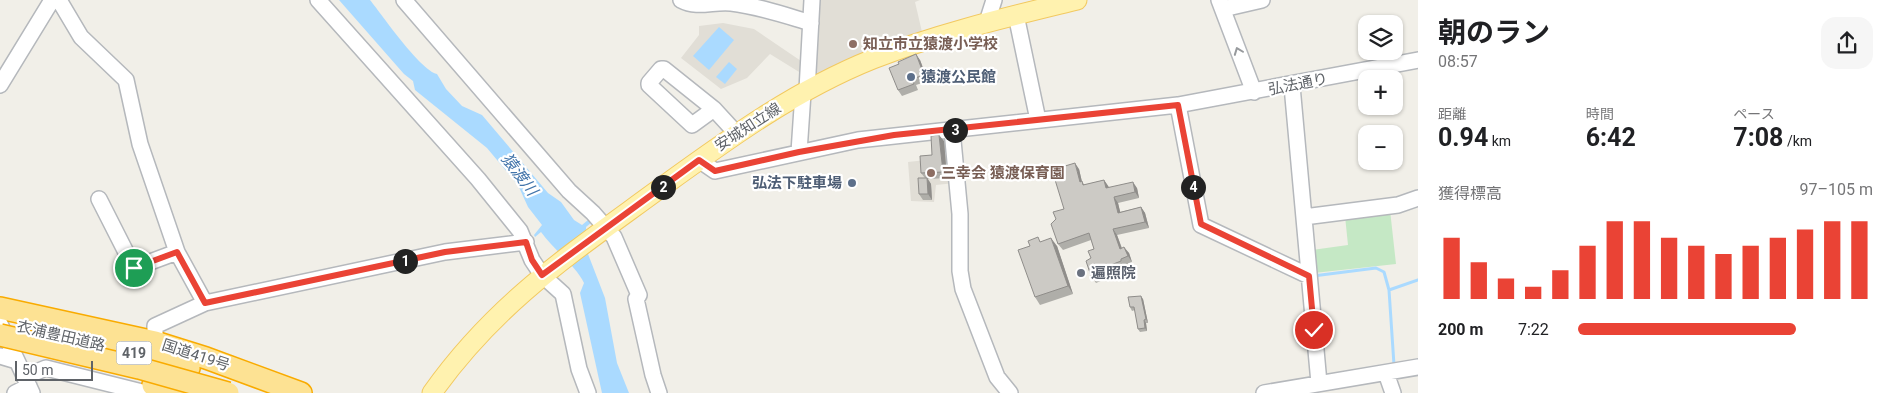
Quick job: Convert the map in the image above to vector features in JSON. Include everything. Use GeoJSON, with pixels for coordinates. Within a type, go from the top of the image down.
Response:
{"type":"FeatureCollection","features":[{"type":"Feature","properties":{"kind":"highway","name":"国道419号"},"geometry":{"type":"LineString","coordinates":[[0,308],[155,342],[206,358],[300,393]]}},
{"type":"Feature","properties":{"kind":"highway","name":"衣浦豊田道路"},"geometry":{"type":"LineString","coordinates":[[0,323],[167,361],[266,393]]}},
{"type":"Feature","properties":{"kind":"highway","name":"衣浦豊田道路"},"geometry":{"type":"LineString","coordinates":[[0,334],[139,368],[228,393]]}},
{"type":"Feature","properties":{"kind":"highway","name":"419"},"geometry":{"type":"LineString","coordinates":[[0,346],[149,389],[183,393]]}},
{"type":"Feature","properties":{"kind":"main road","name":"安城知立線"},"geometry":{"type":"LineString","coordinates":[[432,393],[473,340],[544,273],[736,133],[805,91],[871,59],[928,38],[1077,0]]}},
{"type":"Feature","properties":{"kind":"street"},"geometry":{"type":"LineString","coordinates":[[0,85],[52,0]]}},
{"type":"Feature","properties":{"kind":"street"},"geometry":{"type":"LineString","coordinates":[[59,0],[81,37],[126,80],[140,144],[177,252],[205,303]]}},
{"type":"Feature","properties":{"kind":"street"},"geometry":{"type":"LineString","coordinates":[[318,0],[478,179],[520,231],[532,260],[563,294],[579,369],[588,393]]}},
{"type":"Feature","properties":{"kind":"street"},"geometry":{"type":"LineString","coordinates":[[404,0],[569,191],[593,213],[602,231],[614,237],[639,295],[636,299],[653,375],[660,393]]}},
{"type":"Feature","properties":{"kind":"street"},"geometry":{"type":"LineString","coordinates":[[681,0],[693,5],[729,2],[762,8],[811,23]]}},
{"type":"Feature","properties":{"kind":"street"},"geometry":{"type":"LineString","coordinates":[[799,152],[812,0]]}},
{"type":"Feature","properties":{"kind":"street"},"geometry":{"type":"LineString","coordinates":[[987,22],[994,0]]}},
{"type":"Feature","properties":{"kind":"street"},"geometry":{"type":"LineString","coordinates":[[1254,92],[1221,5],[1262,0]]}},
{"type":"Feature","properties":{"kind":"street"},"geometry":{"type":"LineString","coordinates":[[699,160],[715,171],[799,152],[894,135],[1038,120],[1016,15]]}},
{"type":"Feature","properties":{"kind":"street","name":"弘法通り"},"geometry":{"type":"LineString","coordinates":[[1038,120],[1178,105],[1292,86],[1418,60]]}},
{"type":"Feature","properties":{"kind":"street"},"geometry":{"type":"LineString","coordinates":[[1292,86],[1319,383]]}},
{"type":"Feature","properties":{"kind":"street"},"geometry":{"type":"LineString","coordinates":[[1178,105],[1201,224],[1309,276]]}},
{"type":"Feature","properties":{"kind":"street"},"geometry":{"type":"LineString","coordinates":[[714,109],[736,133]]}},
{"type":"Feature","properties":{"kind":"street"},"geometry":{"type":"LineString","coordinates":[[952,130],[960,214],[960,271],[963,289],[997,377],[1010,393]]}},
{"type":"Feature","properties":{"kind":"street"},"geometry":{"type":"LineString","coordinates":[[1304,217],[1398,205],[1418,198]]}},
{"type":"Feature","properties":{"kind":"street"},"geometry":{"type":"LineString","coordinates":[[99,199],[134,268],[177,252]]}},
{"type":"Feature","properties":{"kind":"street"},"geometry":{"type":"LineString","coordinates":[[155,342],[155,326],[205,303],[445,252],[526,242]]}},
{"type":"Feature","properties":{"kind":"street"},"geometry":{"type":"LineString","coordinates":[[0,323],[17,361],[25,387],[46,368],[149,389]]}},
{"type":"Feature","properties":{"kind":"street"},"geometry":{"type":"LineString","coordinates":[[0,356],[17,361]]}},
{"type":"Feature","properties":{"kind":"street"},"geometry":{"type":"LineString","coordinates":[[1264,393],[1418,367]]}},
{"type":"Feature","properties":{"kind":"street"},"geometry":{"type":"LineString","coordinates":[[1386,373],[1393,393]]}},
{"type":"Feature","properties":{"kind":"shaded area","name":"知立市立猿渡小学校"},"geometry":{"type":"Polygon","coordinates":[[[816,0],[920,0],[915,2],[922,32],[815,75],[812,73],[816,0]]]}},
{"type":"Feature","properties":{"kind":"shaded area"},"geometry":{"type":"Polygon","coordinates":[[[723,23],[754,29],[804,63],[804,75],[770,54],[747,78],[721,89],[681,58],[699,35],[699,26],[723,23]]]}},
{"type":"Feature","properties":{"kind":"shaded area","name":"三幸会 猿渡保育園"},"geometry":{"type":"Polygon","coordinates":[[[949,137],[955,183],[936,185],[934,202],[911,201],[908,162],[935,159],[933,139],[949,137]]]}},
{"type":"Feature","properties":{"kind":"green space"},"geometry":{"type":"Polygon","coordinates":[[[1390,210],[1396,264],[1314,273],[1312,250],[1348,245],[1345,216],[1390,210]]]}},
{"type":"Feature","properties":{"kind":"water","name":"猿渡川"},"geometry":{"type":"Polygon","coordinates":[[[339,0],[370,0],[421,63],[437,74],[446,89],[462,106],[482,115],[548,193],[561,202],[574,220],[582,225],[588,220],[591,223],[586,227],[588,254],[605,298],[617,363],[629,393],[602,393],[580,293],[584,283],[576,270],[541,232],[535,237],[534,235],[542,225],[528,207],[518,185],[487,148],[415,90],[413,81],[404,74],[339,0]]]}},
{"type":"Feature","properties":{"kind":"water"},"geometry":{"type":"Polygon","coordinates":[[[719,27],[734,40],[709,70],[693,56],[719,27]]]}},
{"type":"Feature","properties":{"kind":"water"},"geometry":{"type":"Polygon","coordinates":[[[729,62],[737,69],[725,84],[716,77],[729,62]]]}},
{"type":"Feature","properties":{"kind":"building","name":"猿渡公民館"},"geometry":{"type":"Polygon","coordinates":[[[916,54],[924,75],[912,79],[914,84],[898,90],[889,68],[916,54]]]}},
{"type":"Feature","properties":{"kind":"building"},"geometry":{"type":"Polygon","coordinates":[[[939,135],[943,172],[921,173],[920,156],[932,155],[931,136],[939,135]]]}},
{"type":"Feature","properties":{"kind":"building"},"geometry":{"type":"Polygon","coordinates":[[[1075,163],[1080,182],[1082,181],[1083,185],[1104,180],[1106,188],[1133,182],[1135,192],[1114,197],[1118,213],[1141,207],[1145,222],[1113,229],[1120,249],[1124,247],[1128,256],[1121,259],[1121,261],[1098,270],[1099,274],[1091,276],[1086,261],[1091,258],[1088,251],[1094,249],[1089,233],[1058,244],[1051,224],[1056,219],[1053,212],[1064,209],[1052,170],[1075,163]]]}},
{"type":"Feature","properties":{"kind":"building"},"geometry":{"type":"Polygon","coordinates":[[[918,178],[927,178],[928,194],[919,194],[918,178]]]}},
{"type":"Feature","properties":{"kind":"building"},"geometry":{"type":"Polygon","coordinates":[[[1038,237],[1040,242],[1051,238],[1068,286],[1035,297],[1018,250],[1030,246],[1028,241],[1038,237]]]}},
{"type":"Feature","properties":{"kind":"building"},"geometry":{"type":"Polygon","coordinates":[[[1141,296],[1146,319],[1144,320],[1145,328],[1138,329],[1134,307],[1130,307],[1128,297],[1141,296]]]}},
{"type":"Feature","properties":{"kind":"waterway"},"geometry":{"type":"LineString","coordinates":[[1313,276],[1376,268],[1384,272],[1389,290],[1394,365]]}},
{"type":"Feature","properties":{"kind":"waterway"},"geometry":{"type":"LineString","coordinates":[[1389,290],[1418,280]]}},
{"type":"Feature","properties":{"kind":"place","name":"知立市立猿渡小学校"},"geometry":{"type":"Point","coordinates":[853,44]}},
{"type":"Feature","properties":{"kind":"place","name":"猿渡公民館"},"geometry":{"type":"Point","coordinates":[911,77]}},
{"type":"Feature","properties":{"kind":"place","name":"三幸会 猿渡保育園"},"geometry":{"type":"Point","coordinates":[931,173]}},
{"type":"Feature","properties":{"kind":"place","name":"弘法下駐車場"},"geometry":{"type":"Point","coordinates":[852,183]}},
{"type":"Feature","properties":{"kind":"place","name":"遍照院"},"geometry":{"type":"Point","coordinates":[1081,273]}},
{"type":"Feature","properties":{"kind":"route"},"geometry":{"type":"LineString","coordinates":[[134,268],[177,252],[205,303],[445,252],[526,242],[532,260],[542,275],[699,160],[715,171],[858,140],[1178,105],[1201,224],[1309,276],[1314,330]]}}]}
